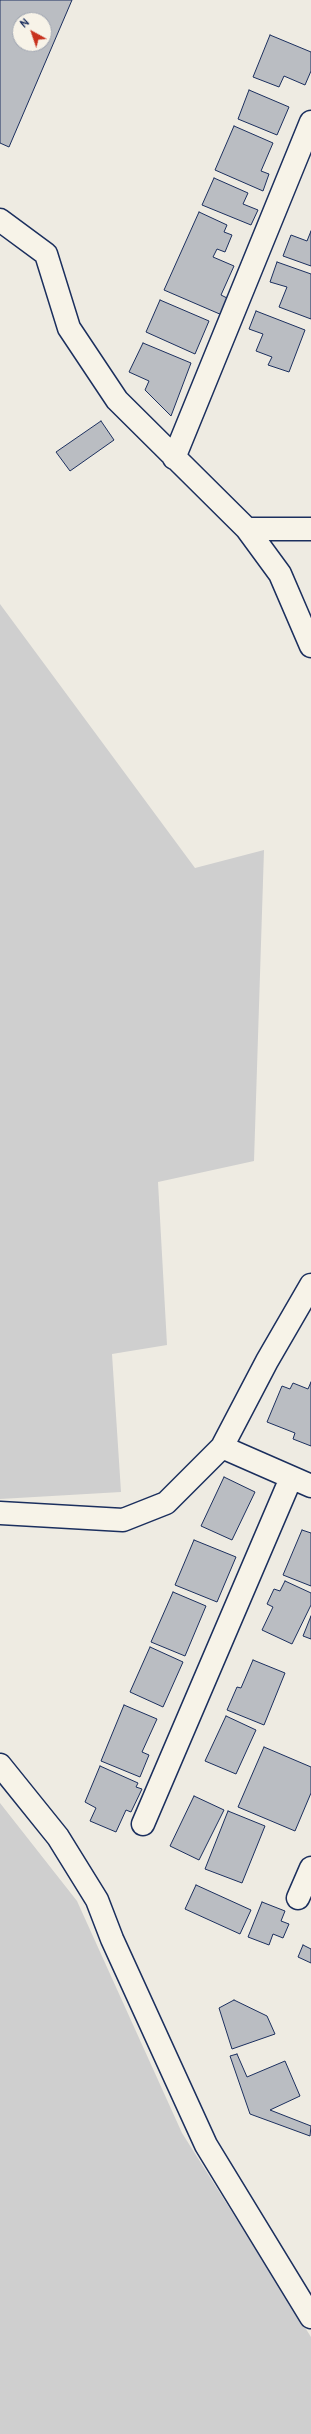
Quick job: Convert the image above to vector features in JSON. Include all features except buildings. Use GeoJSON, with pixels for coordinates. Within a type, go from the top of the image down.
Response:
{"type":"FeatureCollection","features":[{"type":"Feature","properties":{"kind":"street"},"geometry":{"type":"LineString","coordinates":[[174,458],[311,122]]}},
{"type":"Feature","properties":{"kind":"street"},"geometry":{"type":"LineString","coordinates":[[0,220],[46,254],[68,328],[117,400],[247,529],[280,574],[311,646]]}},
{"type":"Feature","properties":{"kind":"street"},"geometry":{"type":"LineString","coordinates":[[247,529],[311,529]]}},
{"type":"Feature","properties":{"kind":"street"},"geometry":{"type":"LineString","coordinates":[[0,1513],[123,1520],[166,1503],[222,1447],[267,1361],[311,1285]]}},
{"type":"Feature","properties":{"kind":"street"},"geometry":{"type":"LineString","coordinates":[[222,1447],[311,1486]]}},
{"type":"Feature","properties":{"kind":"street"},"geometry":{"type":"LineString","coordinates":[[143,1824],[291,1478]]}},
{"type":"Feature","properties":{"kind":"street"},"geometry":{"type":"LineString","coordinates":[[0,1765],[58,1837],[97,1900],[112,1939],[206,2145],[311,2317]]}},
{"type":"Feature","properties":{"kind":"street"},"geometry":{"type":"LineString","coordinates":[[298,1898],[311,1868]]}},
{"type":"Feature","properties":{"kind":"shaded area"},"geometry":{"type":"Polygon","coordinates":[[[0,604],[195,868],[264,850],[254,1161],[158,1182],[167,1345],[112,1354],[121,1492],[0,1499],[0,604]]]}},
{"type":"Feature","properties":{"kind":"shaded area"},"geometry":{"type":"Polygon","coordinates":[[[0,1803],[77,1901],[182,2133],[311,2337],[311,2434],[0,2434],[0,1803]]]}}]}
